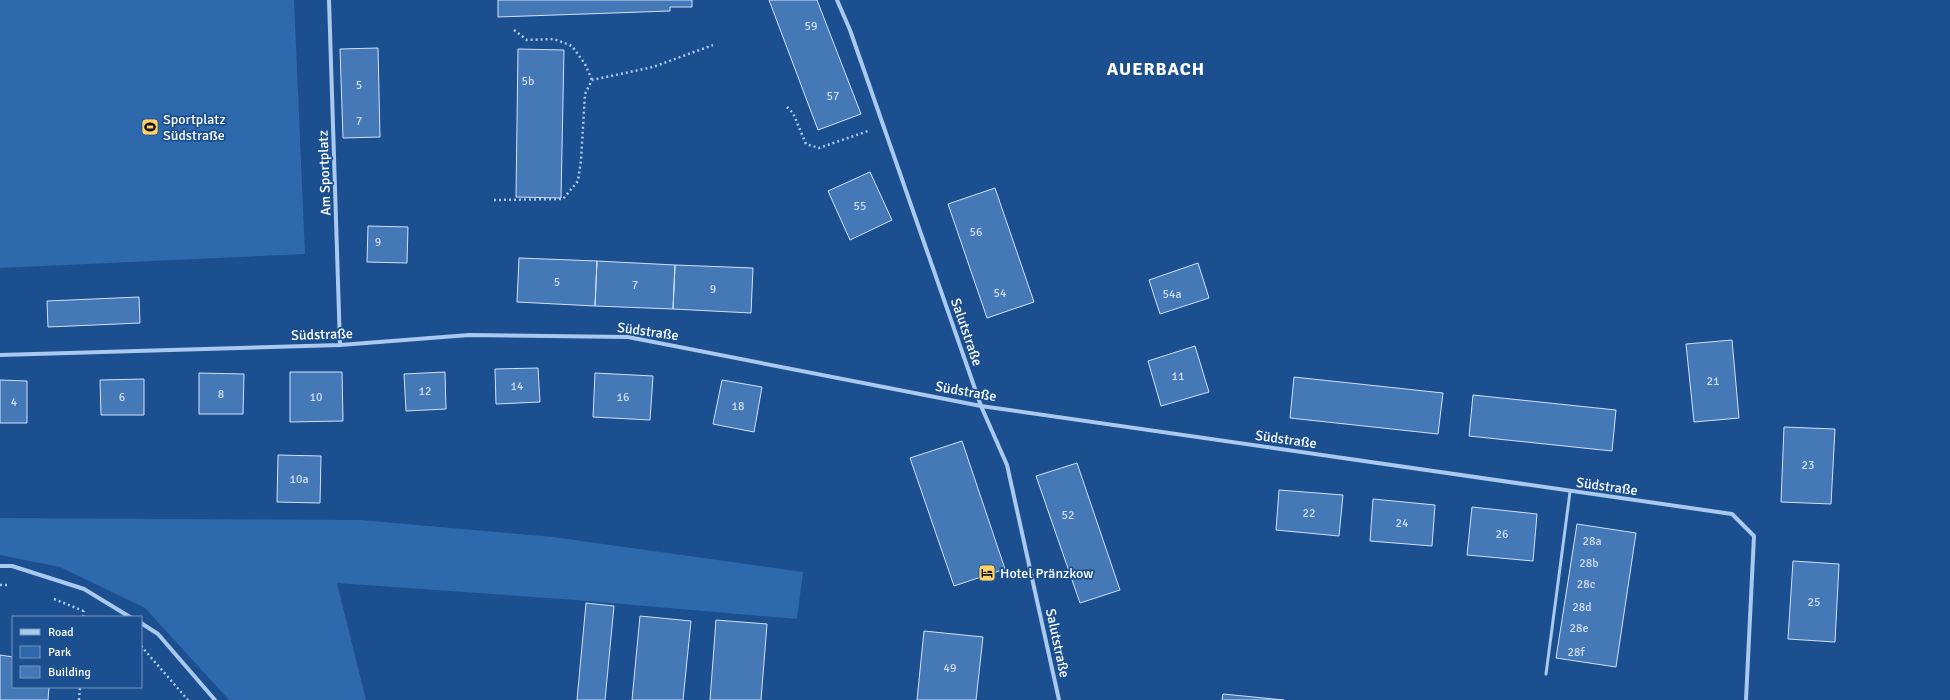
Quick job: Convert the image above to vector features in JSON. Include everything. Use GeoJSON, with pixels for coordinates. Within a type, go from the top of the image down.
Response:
{"type":"FeatureCollection","features":[{"type":"Feature","properties":{"kind":"street","name":"Am Sportplatz"},"geometry":{"type":"LineString","coordinates":[[329,0],[340,345]]}},
{"type":"Feature","properties":{"kind":"street","name":"Salutstraße"},"geometry":{"type":"LineString","coordinates":[[837,0],[850,30],[981,406],[1007,465],[1060,700]]}},
{"type":"Feature","properties":{"kind":"street","name":"Südstraße"},"geometry":{"type":"LineString","coordinates":[[0,355],[340,345],[469,335],[628,337],[981,406],[1570,492],[1732,514],[1754,536],[1746,700]]}},
{"type":"Feature","properties":{"kind":"street"},"geometry":{"type":"LineString","coordinates":[[0,566],[12,566],[84,589],[128,616]]}},
{"type":"Feature","properties":{"kind":"street"},"geometry":{"type":"LineString","coordinates":[[142,625],[158,634],[215,700]]}},
{"type":"Feature","properties":{"kind":"lane"},"geometry":{"type":"LineString","coordinates":[[1546,674],[1570,492]]}},
{"type":"Feature","properties":{"kind":"path"},"geometry":{"type":"LineString","coordinates":[[514,30],[527,40],[554,39],[572,46],[585,64],[592,80]]}},
{"type":"Feature","properties":{"kind":"path"},"geometry":{"type":"LineString","coordinates":[[592,80],[653,67],[713,45]]}},
{"type":"Feature","properties":{"kind":"path"},"geometry":{"type":"LineString","coordinates":[[494,200],[563,199],[578,181],[582,160],[585,94],[592,80]]}},
{"type":"Feature","properties":{"kind":"path"},"geometry":{"type":"LineString","coordinates":[[787,107],[793,113],[806,144],[819,148],[883,125]]}},
{"type":"Feature","properties":{"kind":"path"},"geometry":{"type":"LineString","coordinates":[[0,585],[11,585]]}},
{"type":"Feature","properties":{"kind":"path"},"geometry":{"type":"LineString","coordinates":[[47,596],[91,614]]}},
{"type":"Feature","properties":{"kind":"path"},"geometry":{"type":"LineString","coordinates":[[83,616],[84,611]]}},
{"type":"Feature","properties":{"kind":"path"},"geometry":{"type":"LineString","coordinates":[[142,647],[188,700]]}},
{"type":"Feature","properties":{"kind":"path"},"geometry":{"type":"LineString","coordinates":[[79,700],[80,688]]}},
{"type":"Feature","properties":{"kind":"green space","name":"Sportplatz Südstraße"},"geometry":{"type":"Polygon","coordinates":[[[0,0],[294,0],[305,254],[0,268],[0,0]]]}},
{"type":"Feature","properties":{"kind":"green space"},"geometry":{"type":"Polygon","coordinates":[[[0,518],[361,520],[553,537],[803,572],[797,619],[576,600],[337,583],[366,700],[229,700],[145,608],[60,567],[0,555],[0,518]]]}},
{"type":"Feature","properties":{"kind":"building"},"geometry":{"type":"Polygon","coordinates":[[[498,0],[692,0],[692,7],[670,7],[670,11],[498,17],[498,0]]]}},
{"type":"Feature","properties":{"kind":"building"},"geometry":{"type":"Polygon","coordinates":[[[769,0],[817,0],[861,114],[818,130],[769,0]]]}},
{"type":"Feature","properties":{"kind":"building"},"geometry":{"type":"Polygon","coordinates":[[[378,48],[380,137],[343,138],[340,49],[378,48]]]}},
{"type":"Feature","properties":{"kind":"building"},"geometry":{"type":"Polygon","coordinates":[[[518,49],[564,50],[561,198],[516,197],[518,49]]]}},
{"type":"Feature","properties":{"kind":"building"},"geometry":{"type":"Polygon","coordinates":[[[870,172],[892,220],[850,240],[828,191],[870,172]]]}},
{"type":"Feature","properties":{"kind":"building"},"geometry":{"type":"Polygon","coordinates":[[[995,188],[1034,302],[987,318],[948,204],[995,188]]]}},
{"type":"Feature","properties":{"kind":"building"},"geometry":{"type":"Polygon","coordinates":[[[368,226],[408,227],[407,263],[367,262],[368,226]]]}},
{"type":"Feature","properties":{"kind":"building"},"geometry":{"type":"Polygon","coordinates":[[[519,258],[597,261],[595,306],[517,302],[519,258]]]}},
{"type":"Feature","properties":{"kind":"building"},"geometry":{"type":"Polygon","coordinates":[[[597,261],[675,265],[673,309],[595,306],[597,261]]]}},
{"type":"Feature","properties":{"kind":"building"},"geometry":{"type":"Polygon","coordinates":[[[1198,263],[1209,298],[1160,314],[1149,280],[1198,263]]]}},
{"type":"Feature","properties":{"kind":"building"},"geometry":{"type":"Polygon","coordinates":[[[675,265],[753,268],[751,313],[673,309],[675,265]]]}},
{"type":"Feature","properties":{"kind":"building"},"geometry":{"type":"Polygon","coordinates":[[[139,297],[140,323],[48,327],[47,301],[139,297]]]}},
{"type":"Feature","properties":{"kind":"building"},"geometry":{"type":"Polygon","coordinates":[[[1732,340],[1739,418],[1694,422],[1686,344],[1732,340]]]}},
{"type":"Feature","properties":{"kind":"building"},"geometry":{"type":"Polygon","coordinates":[[[1195,346],[1209,392],[1161,406],[1148,361],[1195,346]]]}},
{"type":"Feature","properties":{"kind":"building"},"geometry":{"type":"Polygon","coordinates":[[[538,368],[540,402],[496,404],[495,369],[538,368]]]}},
{"type":"Feature","properties":{"kind":"building"},"geometry":{"type":"Polygon","coordinates":[[[290,372],[342,372],[343,421],[290,422],[290,372]]]}},
{"type":"Feature","properties":{"kind":"building"},"geometry":{"type":"Polygon","coordinates":[[[445,372],[446,409],[406,411],[404,374],[445,372]]]}},
{"type":"Feature","properties":{"kind":"building"},"geometry":{"type":"Polygon","coordinates":[[[199,373],[244,374],[243,414],[199,414],[199,373]]]}},
{"type":"Feature","properties":{"kind":"building"},"geometry":{"type":"Polygon","coordinates":[[[595,373],[653,376],[650,420],[593,417],[595,373]]]}},
{"type":"Feature","properties":{"kind":"building"},"geometry":{"type":"Polygon","coordinates":[[[1294,377],[1443,393],[1438,434],[1290,418],[1294,377]]]}},
{"type":"Feature","properties":{"kind":"building"},"geometry":{"type":"Polygon","coordinates":[[[144,379],[144,415],[101,415],[100,380],[144,379]]]}},
{"type":"Feature","properties":{"kind":"building"},"geometry":{"type":"Polygon","coordinates":[[[0,380],[27,381],[27,423],[0,423],[0,380]]]}},
{"type":"Feature","properties":{"kind":"building"},"geometry":{"type":"Polygon","coordinates":[[[722,380],[762,387],[754,432],[713,424],[722,380]]]}},
{"type":"Feature","properties":{"kind":"building"},"geometry":{"type":"Polygon","coordinates":[[[1473,395],[1616,410],[1612,451],[1469,436],[1473,395]]]}},
{"type":"Feature","properties":{"kind":"building"},"geometry":{"type":"Polygon","coordinates":[[[1784,427],[1835,429],[1831,504],[1781,502],[1784,427]]]}},
{"type":"Feature","properties":{"kind":"building"},"geometry":{"type":"Polygon","coordinates":[[[962,441],[1005,569],[954,586],[910,458],[962,441]]]}},
{"type":"Feature","properties":{"kind":"building"},"geometry":{"type":"Polygon","coordinates":[[[278,455],[321,456],[320,503],[277,502],[278,455]]]}},
{"type":"Feature","properties":{"kind":"building"},"geometry":{"type":"Polygon","coordinates":[[[1077,463],[1120,590],[1080,603],[1036,476],[1077,463]]]}},
{"type":"Feature","properties":{"kind":"building"},"geometry":{"type":"Polygon","coordinates":[[[1279,490],[1343,495],[1339,536],[1276,530],[1279,490]]]}},
{"type":"Feature","properties":{"kind":"building"},"geometry":{"type":"Polygon","coordinates":[[[1373,499],[1435,505],[1432,546],[1370,541],[1373,499]]]}},
{"type":"Feature","properties":{"kind":"building"},"geometry":{"type":"Polygon","coordinates":[[[1472,507],[1537,514],[1533,561],[1467,555],[1472,507]]]}},
{"type":"Feature","properties":{"kind":"building"},"geometry":{"type":"Polygon","coordinates":[[[1577,524],[1636,533],[1616,667],[1556,658],[1577,524]]]}},
{"type":"Feature","properties":{"kind":"building"},"geometry":{"type":"Polygon","coordinates":[[[1793,561],[1839,564],[1835,642],[1788,639],[1793,561]]]}},
{"type":"Feature","properties":{"kind":"building"},"geometry":{"type":"Polygon","coordinates":[[[586,603],[614,606],[605,700],[577,700],[586,603]]]}},
{"type":"Feature","properties":{"kind":"building"},"geometry":{"type":"Polygon","coordinates":[[[640,616],[691,621],[683,700],[632,700],[640,616]]]}},
{"type":"Feature","properties":{"kind":"building"},"geometry":{"type":"Polygon","coordinates":[[[716,620],[767,624],[761,700],[710,700],[716,620]]]}},
{"type":"Feature","properties":{"kind":"building"},"geometry":{"type":"Polygon","coordinates":[[[924,631],[983,637],[976,700],[917,700],[924,631]]]}},
{"type":"Feature","properties":{"kind":"building"},"geometry":{"type":"Polygon","coordinates":[[[0,655],[12,657],[12,688],[49,688],[48,700],[0,700],[0,655]]]}},
{"type":"Feature","properties":{"kind":"building"},"geometry":{"type":"Polygon","coordinates":[[[1223,694],[1284,700],[1222,700],[1223,694]]]}},
{"type":"Feature","properties":{"kind":"place","name":"Sportplatz Südstraße"},"geometry":{"type":"Point","coordinates":[150,127]}},
{"type":"Feature","properties":{"kind":"place","name":"Hotel Pränzkow"},"geometry":{"type":"Point","coordinates":[987,573]}},
{"type":"Feature","properties":{"kind":"district","name":"AUERBACH"},"geometry":{"type":"Point","coordinates":[1156,69]}}]}
